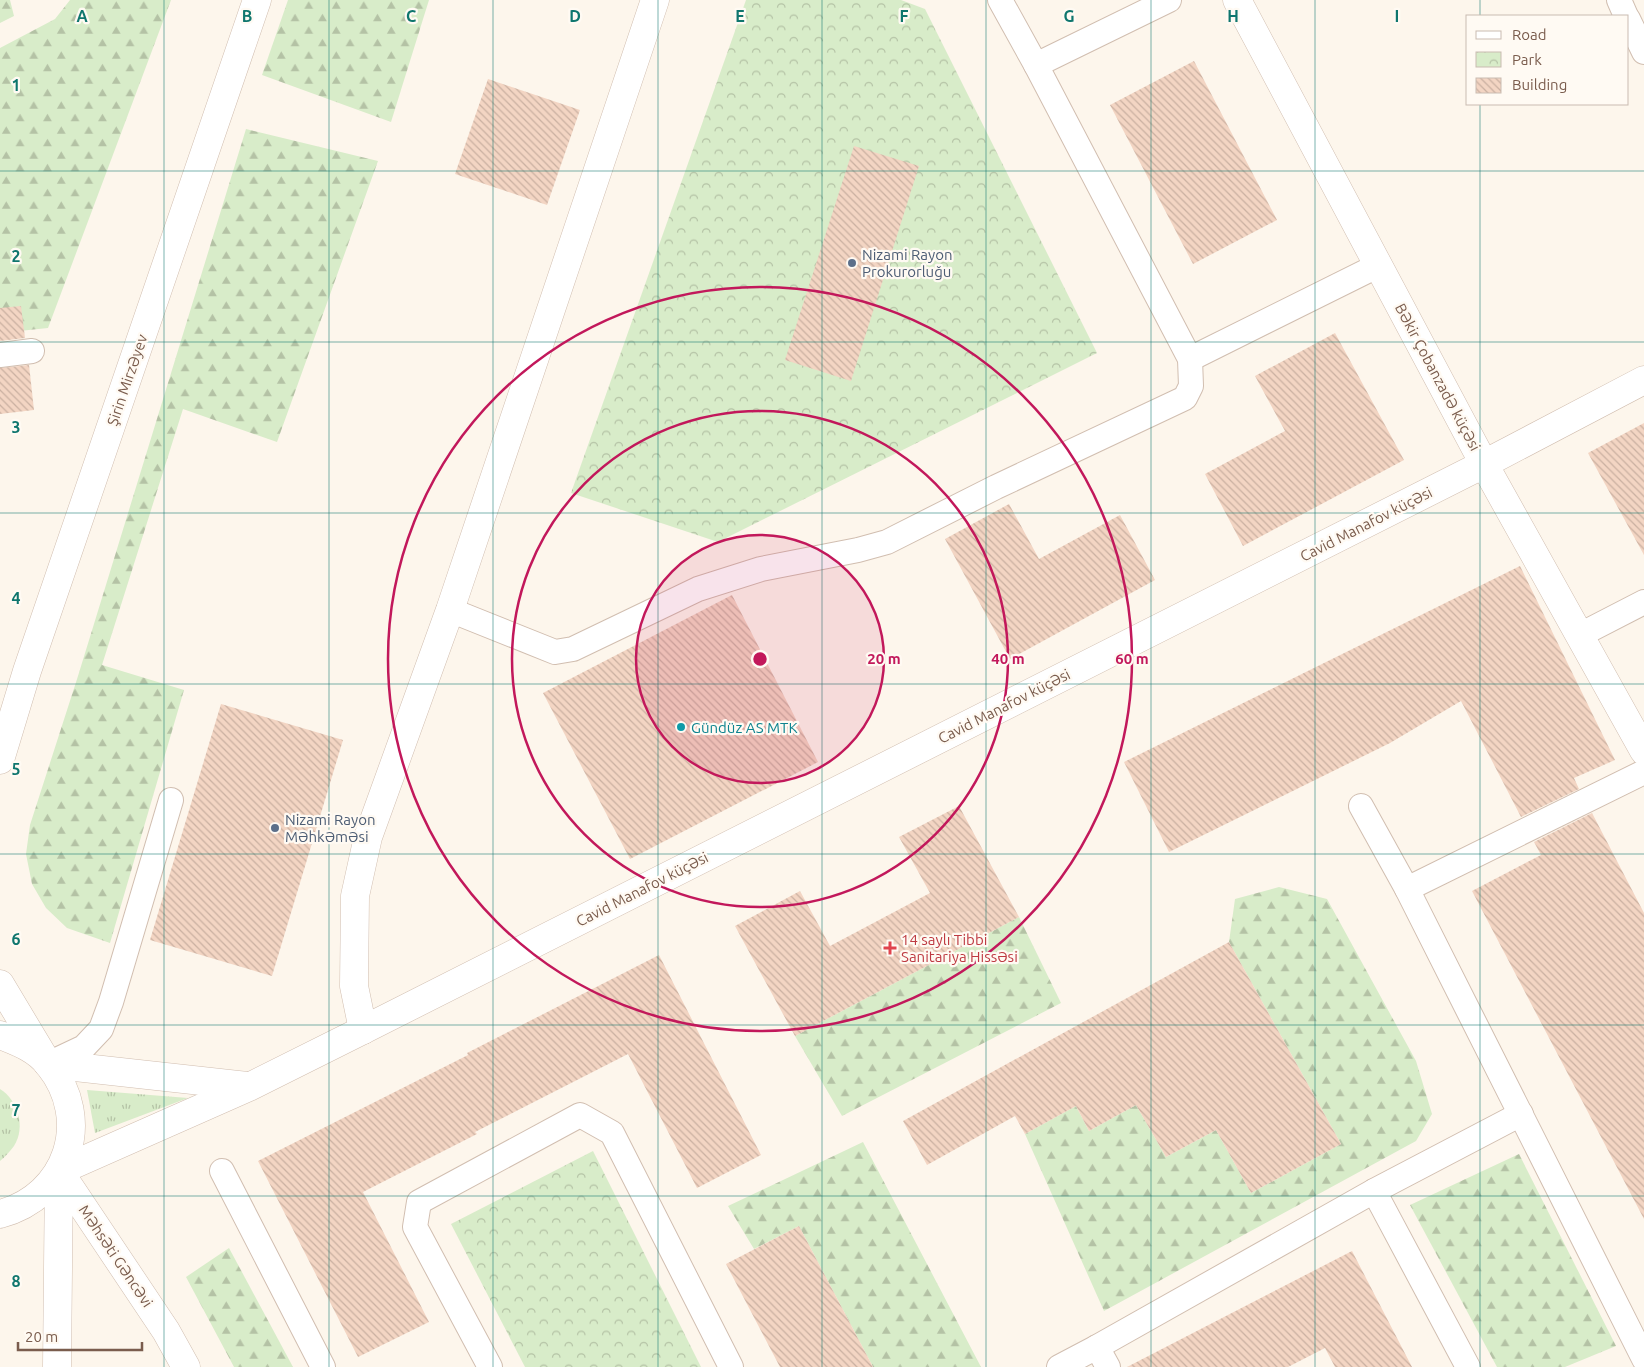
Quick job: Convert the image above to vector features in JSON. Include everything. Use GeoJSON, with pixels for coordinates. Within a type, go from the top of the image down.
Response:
{"type":"FeatureCollection","features":[{"type":"Feature","properties":{"kind":"street","name":"Şirin Mirzəyev"},"geometry":{"type":"LineString","coordinates":[[0,760],[27,671],[257,0]]}},
{"type":"Feature","properties":{"kind":"street"},"geometry":{"type":"LineString","coordinates":[[363,1030],[354,986],[355,896],[368,837],[450,610],[656,0]]}},
{"type":"Feature","properties":{"kind":"street","name":"Bəkir Çobanzadə küçəsi"},"geometry":{"type":"LineString","coordinates":[[1237,0],[1484,464],[1644,751]]}},
{"type":"Feature","properties":{"kind":"street","name":"Cavid Manafov küçəsi"},"geometry":{"type":"LineString","coordinates":[[59,1172],[249,1086],[363,1030],[1484,464],[1644,380]]}},
{"type":"Feature","properties":{"kind":"street"},"geometry":{"type":"LineString","coordinates":[[0,699],[27,671]]}},
{"type":"Feature","properties":{"kind":"street"},"geometry":{"type":"LineString","coordinates":[[0,984],[64,1088],[71,1116],[70,1144],[59,1172],[41,1194],[17,1209],[0,1214]]}},
{"type":"Feature","properties":{"kind":"street"},"geometry":{"type":"LineString","coordinates":[[0,1035],[26,1046],[48,1064],[249,1086]]}},
{"type":"Feature","properties":{"kind":"street"},"geometry":{"type":"LineString","coordinates":[[57,1367],[59,1172]]}},
{"type":"Feature","properties":{"kind":"street","name":"Məhsəti Gəncəvi"},"geometry":{"type":"LineString","coordinates":[[59,1172],[166,1332],[186,1367]]}},
{"type":"Feature","properties":{"kind":"lane"},"geometry":{"type":"LineString","coordinates":[[450,610],[555,652],[573,649],[698,589],[761,570],[858,550],[887,542],[1185,398],[1191,386],[1190,359],[1000,0]]}},
{"type":"Feature","properties":{"kind":"lane"},"geometry":{"type":"LineString","coordinates":[[1036,65],[1169,0]]}},
{"type":"Feature","properties":{"kind":"lane"},"geometry":{"type":"LineString","coordinates":[[1619,0],[1626,15]]}},
{"type":"Feature","properties":{"kind":"lane"},"geometry":{"type":"LineString","coordinates":[[1629,22],[1644,52]]}},
{"type":"Feature","properties":{"kind":"lane"},"geometry":{"type":"LineString","coordinates":[[1190,359],[1379,266]]}},
{"type":"Feature","properties":{"kind":"lane"},"geometry":{"type":"LineString","coordinates":[[0,355],[32,351]]}},
{"type":"Feature","properties":{"kind":"lane"},"geometry":{"type":"LineString","coordinates":[[1580,635],[1644,602]]}},
{"type":"Feature","properties":{"kind":"lane"},"geometry":{"type":"LineString","coordinates":[[1407,889],[1644,772]]}},
{"type":"Feature","properties":{"kind":"lane"},"geometry":{"type":"LineString","coordinates":[[48,1064],[84,1047],[101,1029],[111,1002],[171,800]]}},
{"type":"Feature","properties":{"kind":"lane"},"geometry":{"type":"LineString","coordinates":[[1361,806],[1407,889],[1644,1359]]}},
{"type":"Feature","properties":{"kind":"lane"},"geometry":{"type":"LineString","coordinates":[[1059,1367],[1102,1357],[1374,1190],[1521,1114]]}},
{"type":"Feature","properties":{"kind":"lane"},"geometry":{"type":"LineString","coordinates":[[490,1367],[415,1227],[419,1202],[580,1115],[612,1133],[731,1367]]}},
{"type":"Feature","properties":{"kind":"lane"},"geometry":{"type":"LineString","coordinates":[[222,1171],[323,1367]]}},
{"type":"Feature","properties":{"kind":"lane"},"geometry":{"type":"LineString","coordinates":[[1374,1190],[1468,1367]]}},
{"type":"Feature","properties":{"kind":"lane"},"geometry":{"type":"LineString","coordinates":[[1637,1367],[1644,1363]]}},
{"type":"Feature","properties":{"kind":"green space"},"geometry":{"type":"Polygon","coordinates":[[[0,0],[10,0],[14,16],[0,23],[0,0]]]}},
{"type":"Feature","properties":{"kind":"green space"},"geometry":{"type":"Polygon","coordinates":[[[70,0],[171,0],[48,328],[0,333],[0,48],[55,19],[70,0]]]}},
{"type":"Feature","properties":{"kind":"green space"},"geometry":{"type":"Polygon","coordinates":[[[288,0],[429,0],[391,122],[262,75],[288,0]]]}},
{"type":"Feature","properties":{"kind":"green space"},"geometry":{"type":"Polygon","coordinates":[[[746,0],[901,0],[925,9],[1097,353],[718,542],[571,493],[746,0]]]}},
{"type":"Feature","properties":{"kind":"green space"},"geometry":{"type":"Polygon","coordinates":[[[246,129],[378,161],[277,442],[183,409],[102,665],[184,690],[110,943],[67,928],[46,908],[32,884],[26,854],[30,825],[78,676],[246,129]]]}},
{"type":"Feature","properties":{"kind":"green space"},"geometry":{"type":"Polygon","coordinates":[[[1279,887],[1327,899],[1416,1061],[1432,1114],[1416,1141],[1104,1311],[1025,1134],[1076,1106],[1089,1131],[1136,1105],[1166,1157],[1216,1130],[1251,1193],[1341,1144],[1229,942],[1235,899],[1279,887]]]}},
{"type":"Feature","properties":{"kind":"green space"},"geometry":{"type":"Polygon","coordinates":[[[1019,917],[1061,1003],[842,1116],[795,1036],[1019,917]]]}},
{"type":"Feature","properties":{"kind":"green space"},"geometry":{"type":"Polygon","coordinates":[[[0,1089],[16,1107],[20,1123],[18,1139],[0,1161],[0,1089]]]}},
{"type":"Feature","properties":{"kind":"green space"},"geometry":{"type":"Polygon","coordinates":[[[87,1090],[188,1098],[95,1133],[87,1090]]]}},
{"type":"Feature","properties":{"kind":"green space"},"geometry":{"type":"Polygon","coordinates":[[[863,1142],[981,1367],[873,1367],[799,1226],[754,1249],[728,1206],[863,1142]]]}},
{"type":"Feature","properties":{"kind":"green space"},"geometry":{"type":"Polygon","coordinates":[[[593,1151],[701,1367],[525,1367],[451,1224],[593,1151]]]}},
{"type":"Feature","properties":{"kind":"green space"},"geometry":{"type":"Polygon","coordinates":[[[1519,1154],[1616,1346],[1565,1367],[1497,1367],[1410,1205],[1519,1154]]]}},
{"type":"Feature","properties":{"kind":"green space"},"geometry":{"type":"Polygon","coordinates":[[[229,1248],[293,1367],[234,1367],[186,1277],[229,1248]]]}},
{"type":"Feature","properties":{"kind":"building"},"geometry":{"type":"Polygon","coordinates":[[[1194,61],[1277,220],[1193,264],[1110,105],[1194,61]]]}},
{"type":"Feature","properties":{"kind":"building"},"geometry":{"type":"Polygon","coordinates":[[[488,79],[580,110],[547,205],[455,174],[488,79]]]}},
{"type":"Feature","properties":{"kind":"building","name":"Nizami Rayon Prokurorluğu"},"geometry":{"type":"Polygon","coordinates":[[[854,146],[919,166],[851,381],[785,360],[854,146]]]}},
{"type":"Feature","properties":{"kind":"building"},"geometry":{"type":"Polygon","coordinates":[[[21,306],[25,338],[0,341],[0,308],[21,306]]]}},
{"type":"Feature","properties":{"kind":"building"},"geometry":{"type":"Polygon","coordinates":[[[1335,333],[1404,460],[1243,546],[1205,474],[1285,431],[1255,376],[1335,333]]]}},
{"type":"Feature","properties":{"kind":"building"},"geometry":{"type":"Polygon","coordinates":[[[29,365],[34,410],[0,414],[0,368],[29,365]]]}},
{"type":"Feature","properties":{"kind":"building"},"geometry":{"type":"Polygon","coordinates":[[[1644,423],[1644,555],[1588,453],[1644,423]]]}},
{"type":"Feature","properties":{"kind":"building"},"geometry":{"type":"Polygon","coordinates":[[[1009,504],[1039,559],[1120,515],[1155,580],[1010,659],[945,539],[1009,504]]]}},
{"type":"Feature","properties":{"kind":"building"},"geometry":{"type":"Polygon","coordinates":[[[1520,566],[1615,760],[1574,778],[1579,789],[1521,817],[1461,701],[1390,743],[1169,852],[1124,762],[1520,566]]]}},
{"type":"Feature","properties":{"kind":"building","name":"Gündüz AS MTK"},"geometry":{"type":"Polygon","coordinates":[[[732,595],[818,762],[630,859],[543,693],[732,595]]]}},
{"type":"Feature","properties":{"kind":"building","name":"Nizami Rayon Məhkəməsi"},"geometry":{"type":"Polygon","coordinates":[[[221,704],[343,740],[272,976],[150,940],[221,704]]]}},
{"type":"Feature","properties":{"kind":"building"},"geometry":{"type":"Polygon","coordinates":[[[959,806],[1019,917],[795,1036],[735,926],[800,891],[830,946],[930,893],[899,837],[959,806]]]}},
{"type":"Feature","properties":{"kind":"building"},"geometry":{"type":"Polygon","coordinates":[[[1592,813],[1644,913],[1644,1219],[1472,891],[1541,855],[1534,842],[1592,813]]]}},
{"type":"Feature","properties":{"kind":"building"},"geometry":{"type":"Polygon","coordinates":[[[1229,942],[1341,1144],[1251,1193],[1216,1130],[1166,1157],[1136,1105],[1089,1131],[1076,1106],[1025,1134],[1015,1116],[927,1165],[903,1121],[1229,942]]]}},
{"type":"Feature","properties":{"kind":"building"},"geometry":{"type":"Polygon","coordinates":[[[659,955],[761,1155],[697,1188],[628,1054],[363,1192],[429,1322],[358,1357],[258,1161],[468,1055],[467,1053],[659,955]]]}},
{"type":"Feature","properties":{"kind":"building"},"geometry":{"type":"Polygon","coordinates":[[[799,1226],[873,1367],[780,1367],[726,1264],[799,1226]]]}},
{"type":"Feature","properties":{"kind":"building"},"geometry":{"type":"Polygon","coordinates":[[[1352,1251],[1412,1367],[1335,1367],[1325,1348],[1288,1367],[1127,1367],[1352,1251]]]}},
{"type":"Feature","properties":{"kind":"place","name":"Nizami Rayon Prokurorluğu"},"geometry":{"type":"Point","coordinates":[852,263]}},
{"type":"Feature","properties":{"kind":"place","name":"Gündüz AS MTK"},"geometry":{"type":"Point","coordinates":[681,727]}},
{"type":"Feature","properties":{"kind":"place","name":"Nizami Rayon Məhkəməsi"},"geometry":{"type":"Point","coordinates":[275,828]}},
{"type":"Feature","properties":{"kind":"place","name":"14 saylı Tibbi Sanitariya Hissəsi"},"geometry":{"type":"Point","coordinates":[890,948]}}]}
